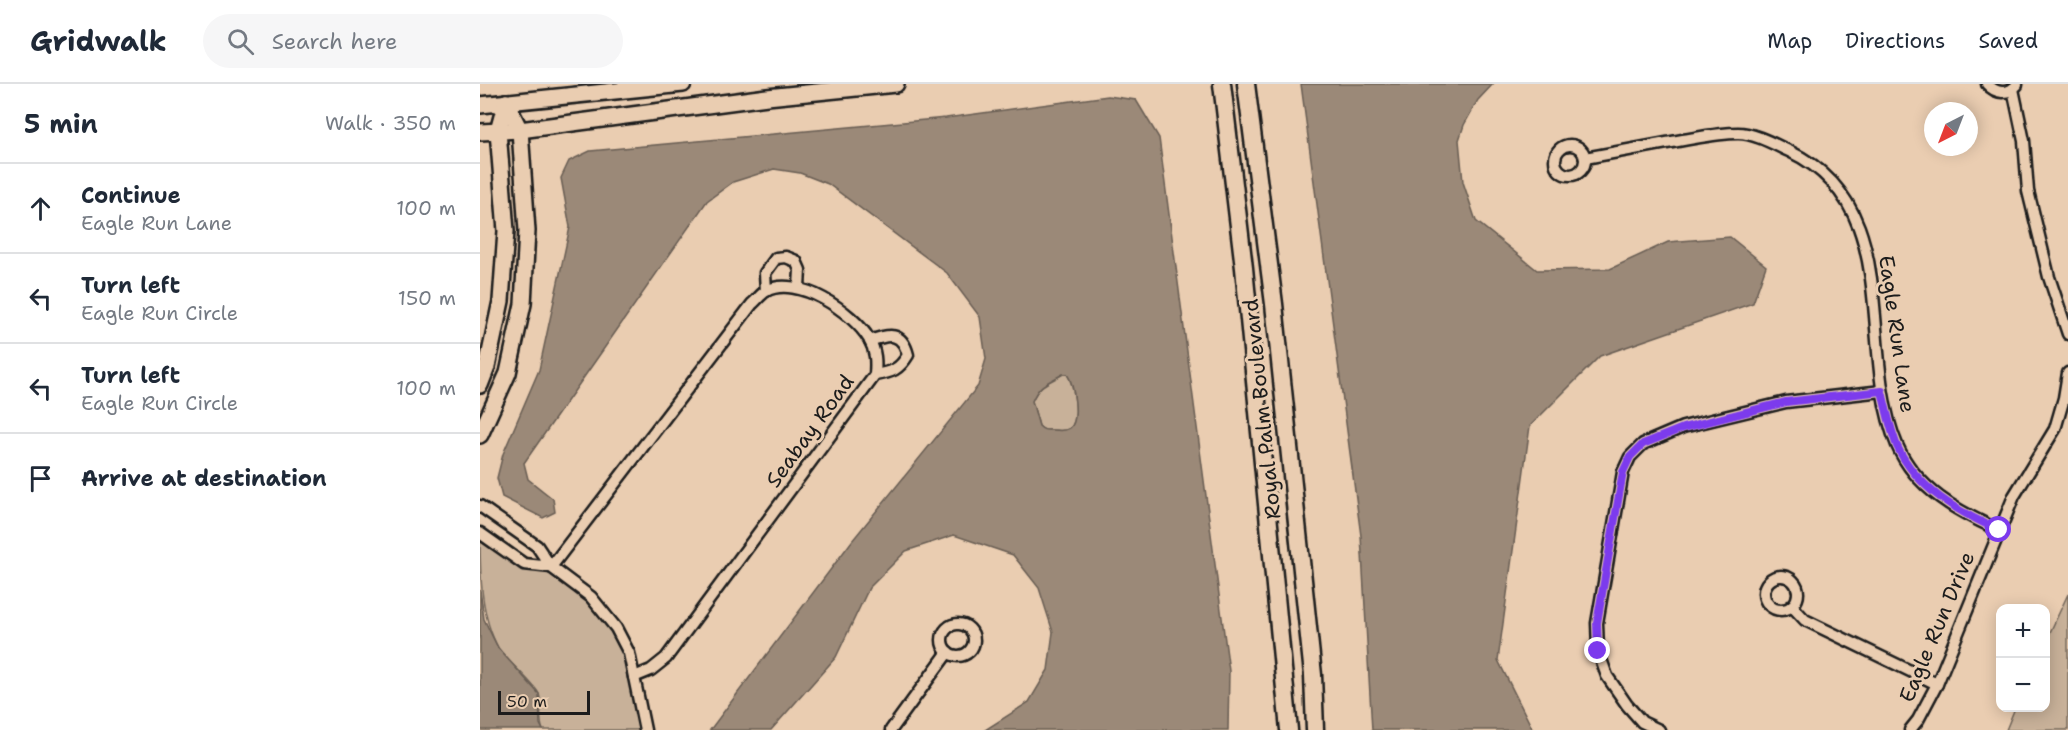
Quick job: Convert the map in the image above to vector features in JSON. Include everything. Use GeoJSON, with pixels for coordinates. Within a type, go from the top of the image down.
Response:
{"type":"FeatureCollection","features":[{"type":"Feature","properties":{"kind":"main road","name":"Royal Palm Boulevard"},"geometry":{"type":"LineString","coordinates":[[1222,84],[1246,280],[1289,730]]}},
{"type":"Feature","properties":{"kind":"main road","name":"Royal Palm Boulevard"},"geometry":{"type":"LineString","coordinates":[[1246,84],[1277,327],[1313,675],[1315,730]]}},
{"type":"Feature","properties":{"kind":"street"},"geometry":{"type":"LineString","coordinates":[[480,105],[683,84]]}},
{"type":"Feature","properties":{"kind":"street"},"geometry":{"type":"LineString","coordinates":[[480,132],[520,130],[767,97],[896,84]]}},
{"type":"Feature","properties":{"kind":"street"},"geometry":{"type":"LineString","coordinates":[[1987,84],[2000,93],[2016,87],[2028,191],[2049,277],[2068,334]]}},
{"type":"Feature","properties":{"kind":"street"},"geometry":{"type":"LineString","coordinates":[[480,435],[508,373],[523,304],[528,231],[520,130],[506,102]]}},
{"type":"Feature","properties":{"kind":"street"},"geometry":{"type":"LineString","coordinates":[[480,385],[487,367],[501,301],[506,231],[498,131],[506,102]]}},
{"type":"Feature","properties":{"kind":"street","name":"Eagle Run Lane"},"geometry":{"type":"LineString","coordinates":[[1585,158],[1739,133],[1771,142],[1818,169],[1835,187],[1852,211],[1863,237],[1870,263],[1882,391],[1898,446],[1913,471],[1935,495],[1999,530]]}},
{"type":"Feature","properties":{"kind":"street"},"geometry":{"type":"LineString","coordinates":[[551,567],[752,304],[766,291],[800,287],[800,270],[796,261],[786,257],[776,258],[765,273],[766,291]]}},
{"type":"Feature","properties":{"kind":"street","name":"Seabay Road"},"geometry":{"type":"LineString","coordinates":[[634,677],[651,670],[666,658],[876,375],[876,357],[870,341],[860,326],[821,297],[800,287]]}},
{"type":"Feature","properties":{"kind":"street"},"geometry":{"type":"LineString","coordinates":[[870,341],[887,335],[898,338],[906,346],[908,355],[894,372],[876,375]]}},
{"type":"Feature","properties":{"kind":"street","name":"Eagle Run Drive"},"geometry":{"type":"LineString","coordinates":[[1910,730],[1918,720],[1937,684],[2014,496],[2055,429],[2068,374]]}},
{"type":"Feature","properties":{"kind":"street"},"geometry":{"type":"LineString","coordinates":[[1659,730],[1642,722],[1627,705],[1607,676],[1598,651],[1597,623],[1623,472],[1630,457],[1643,444],[1683,428],[1786,402],[1882,391]]}},
{"type":"Feature","properties":{"kind":"street"},"geometry":{"type":"LineString","coordinates":[[480,506],[537,546],[551,567],[591,597],[616,628],[629,653],[645,730]]}},
{"type":"Feature","properties":{"kind":"street"},"geometry":{"type":"LineString","coordinates":[[480,533],[524,564],[551,567]]}},
{"type":"Feature","properties":{"kind":"street"},"geometry":{"type":"LineString","coordinates":[[1792,606],[1805,620],[1937,684]]}},
{"type":"Feature","properties":{"kind":"street"},"geometry":{"type":"LineString","coordinates":[[891,730],[948,652]]}},
{"type":"Feature","properties":{"kind":"shaded area"},"geometry":{"type":"Polygon","coordinates":[[[1301,84],[1493,84],[1478,100],[1464,125],[1459,140],[1463,182],[1476,221],[1537,270],[1610,269],[1668,242],[1730,237],[1766,266],[1753,303],[1600,356],[1530,426],[1498,660],[1533,730],[1372,730],[1361,536],[1301,84]]]}},
{"type":"Feature","properties":{"kind":"shaded area"},"geometry":{"type":"Polygon","coordinates":[[[1108,96],[1136,100],[1159,138],[1229,671],[1228,730],[985,730],[1029,702],[1048,670],[1053,632],[1039,588],[1013,555],[954,535],[906,551],[869,588],[836,657],[771,730],[710,730],[852,541],[978,386],[986,359],[980,317],[947,273],[828,184],[800,173],[774,169],[733,182],[707,201],[524,463],[528,479],[553,499],[555,512],[543,518],[502,497],[497,478],[503,454],[539,370],[570,227],[561,178],[569,161],[590,151],[946,118],[1108,96]],[[1067,374],[1044,384],[1032,401],[1039,426],[1044,429],[1061,431],[1070,428],[1073,424],[1075,402],[1067,374]]]}},
{"type":"Feature","properties":{"kind":"shaded area"},"geometry":{"type":"Polygon","coordinates":[[[1067,374],[1070,379],[1074,393],[1075,418],[1073,424],[1070,428],[1061,431],[1044,429],[1039,426],[1032,401],[1041,387],[1067,374]]]}},
{"type":"Feature","properties":{"kind":"shaded area"},"geometry":{"type":"Polygon","coordinates":[[[480,533],[524,564],[551,567],[592,597],[629,653],[645,730],[543,730],[539,694],[499,649],[488,622],[482,593],[480,533]]]}},
{"type":"Feature","properties":{"kind":"shaded area"},"geometry":{"type":"Polygon","coordinates":[[[480,590],[484,619],[498,648],[539,694],[540,724],[543,730],[480,730],[480,590]]]}},
{"type":"Feature","properties":{"kind":"shaded area"},"geometry":{"type":"Polygon","coordinates":[[[2068,594],[2068,730],[2006,730],[2013,712],[2050,712],[2050,632],[2068,594]]]}},
{"type":"Feature","properties":{"kind":"route"},"geometry":{"type":"LineString","coordinates":[[1598,651],[1597,623],[1623,472],[1630,457],[1643,444],[1683,428],[1786,402],[1882,391],[1898,446],[1913,471],[1935,495],[1958,511],[1999,530]]}}]}
